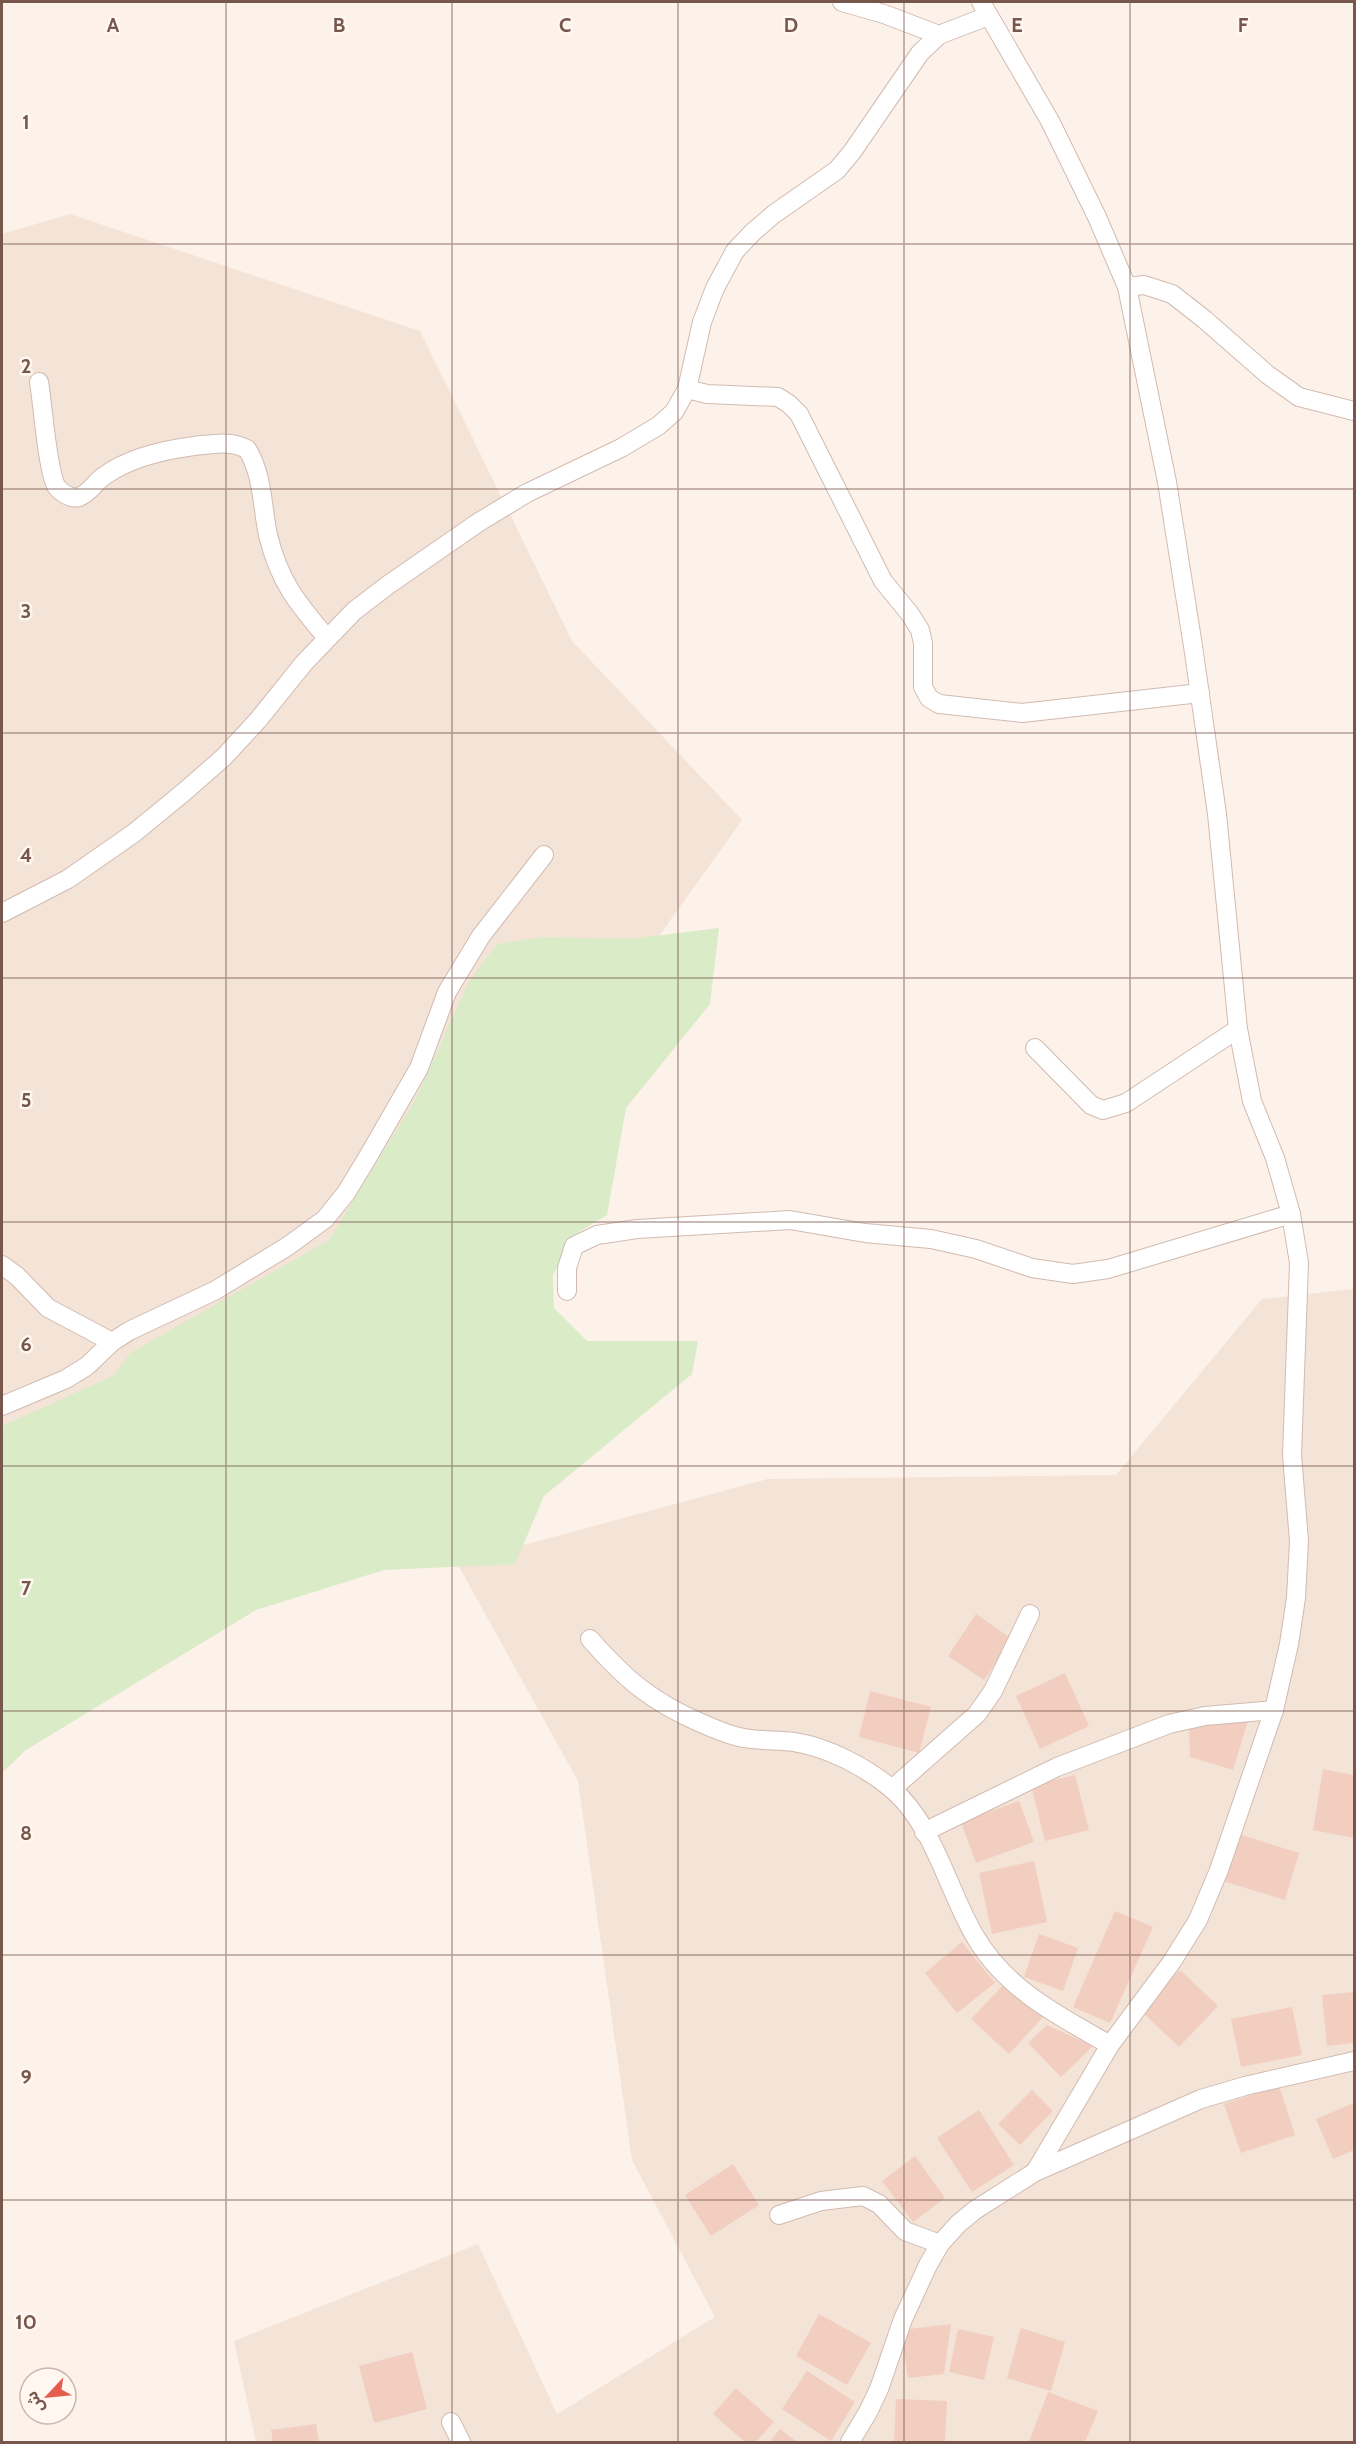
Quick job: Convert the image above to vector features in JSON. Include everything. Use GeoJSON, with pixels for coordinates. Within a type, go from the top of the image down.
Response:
{"type":"FeatureCollection","features":[{"type":"Feature","properties":{"kind":"street"},"geometry":{"type":"LineString","coordinates":[[842,2],[884,14],[939,35]]}},
{"type":"Feature","properties":{"kind":"street"},"geometry":{"type":"LineString","coordinates":[[2,914],[68,879],[134,833],[184,792],[224,757],[327,638],[354,611],[387,585],[478,522],[527,493],[621,448],[658,426],[674,412],[687,389],[702,322],[715,288],[735,251],[774,214],[837,170],[852,152],[920,53],[939,35],[985,9],[1050,121],[1097,217],[1127,287],[1167,482],[1200,693],[1217,814],[1238,1029],[1252,1101],[1275,1158],[1291,1214],[1299,1263],[1292,1455],[1299,1541],[1296,1598],[1289,1644],[1274,1710],[1219,1870],[1198,1920],[1171,1962],[1110,2044],[1035,2172]]}},
{"type":"Feature","properties":{"kind":"street"},"geometry":{"type":"LineString","coordinates":[[1127,287],[1144,285],[1172,294],[1268,375],[1299,397],[1354,411]]}},
{"type":"Feature","properties":{"kind":"street"},"geometry":{"type":"LineString","coordinates":[[39,382],[51,468],[57,486],[64,494],[72,497],[80,497],[88,492],[102,477],[126,463],[153,454],[225,442],[247,449],[259,482],[268,535],[286,587],[298,605],[327,638]]}},
{"type":"Feature","properties":{"kind":"street"},"geometry":{"type":"LineString","coordinates":[[687,389],[707,394],[778,397],[799,414],[883,581],[920,630],[923,643],[923,687],[929,698],[939,704],[1022,713],[1200,693]]}},
{"type":"Feature","properties":{"kind":"street"},"geometry":{"type":"LineString","coordinates":[[2,1406],[66,1379],[87,1366],[112,1342],[129,1331],[216,1290],[288,1246],[325,1219],[346,1193],[419,1068],[447,992],[465,962],[481,936],[544,855]]}},
{"type":"Feature","properties":{"kind":"street"},"geometry":{"type":"LineString","coordinates":[[1035,1048],[1091,1106],[1103,1110],[1126,1103],[1238,1029]]}},
{"type":"Feature","properties":{"kind":"street"},"geometry":{"type":"LineString","coordinates":[[567,1291],[567,1268],[574,1246],[597,1235],[637,1229],[790,1220],[865,1233],[931,1239],[976,1249],[1032,1268],[1073,1274],[1108,1269],[1291,1214]]}},
{"type":"Feature","properties":{"kind":"street"},"geometry":{"type":"LineString","coordinates":[[2,1265],[17,1276],[48,1308],[112,1342]]}},
{"type":"Feature","properties":{"kind":"street"},"geometry":{"type":"LineString","coordinates":[[892,1789],[978,1714],[993,1691],[1030,1614]]}},
{"type":"Feature","properties":{"kind":"street"},"geometry":{"type":"LineString","coordinates":[[590,1640],[619,1672],[672,1711],[743,1738],[796,1743],[822,1750],[862,1768],[892,1789],[907,1805],[924,1832],[976,1939],[994,1963],[1024,1994],[1110,2044]]}},
{"type":"Feature","properties":{"kind":"street"},"geometry":{"type":"LineString","coordinates":[[924,1832],[1057,1767],[1169,1724],[1205,1716],[1274,1710]]}},
{"type":"Feature","properties":{"kind":"street"},"geometry":{"type":"LineString","coordinates":[[850,2442],[879,2389],[903,2319],[940,2244],[958,2224],[975,2210],[1035,2172],[1201,2099],[1245,2086],[1354,2061]]}},
{"type":"Feature","properties":{"kind":"street"},"geometry":{"type":"LineString","coordinates":[[779,2215],[821,2201],[863,2196],[879,2204],[905,2231],[940,2244]]}},
{"type":"Feature","properties":{"kind":"street"},"geometry":{"type":"LineString","coordinates":[[451,2422],[461,2442]]}},
{"type":"Feature","properties":{"kind":"shaded area"},"geometry":{"type":"Polygon","coordinates":[[[70,214],[420,331],[572,641],[742,820],[446,1233],[2,1518],[2,234],[70,214]]]}},
{"type":"Feature","properties":{"kind":"shaded area"},"geometry":{"type":"Polygon","coordinates":[[[1354,1289],[1354,2442],[256,2442],[234,2341],[478,2244],[557,2414],[715,2317],[632,2160],[578,1781],[457,1563],[768,1479],[1116,1475],[1262,1299],[1354,1289]]]}},
{"type":"Feature","properties":{"kind":"green space"},"geometry":{"type":"Polygon","coordinates":[[[719,928],[710,1004],[626,1108],[607,1215],[572,1236],[553,1275],[554,1308],[587,1341],[698,1341],[692,1374],[544,1496],[515,1564],[384,1570],[256,1610],[26,1750],[2,1773],[2,1426],[115,1375],[130,1353],[329,1240],[417,1097],[468,983],[497,944],[542,937],[630,939],[719,928]]]}},
{"type":"Feature","properties":{"kind":"building"},"geometry":{"type":"Polygon","coordinates":[[[976,1614],[1012,1639],[984,1680],[948,1656],[976,1614]]]}},
{"type":"Feature","properties":{"kind":"building"},"geometry":{"type":"Polygon","coordinates":[[[1065,1673],[1089,1726],[1040,1749],[1016,1696],[1065,1673]]]}},
{"type":"Feature","properties":{"kind":"building"},"geometry":{"type":"Polygon","coordinates":[[[870,1691],[931,1707],[919,1753],[859,1737],[870,1691]]]}},
{"type":"Feature","properties":{"kind":"building"},"geometry":{"type":"Polygon","coordinates":[[[1248,1721],[1233,1770],[1190,1757],[1189,1723],[1248,1721]]]}},
{"type":"Feature","properties":{"kind":"building"},"geometry":{"type":"Polygon","coordinates":[[[1323,1769],[1354,1775],[1354,1838],[1313,1830],[1323,1769]]]}},
{"type":"Feature","properties":{"kind":"building"},"geometry":{"type":"Polygon","coordinates":[[[1075,1775],[1089,1830],[1045,1841],[1031,1785],[1075,1775]]]}},
{"type":"Feature","properties":{"kind":"building"},"geometry":{"type":"Polygon","coordinates":[[[1019,1801],[1034,1842],[976,1863],[961,1822],[1019,1801]]]}},
{"type":"Feature","properties":{"kind":"building"},"geometry":{"type":"Polygon","coordinates":[[[1238,1834],[1299,1853],[1285,1900],[1223,1881],[1238,1834]]]}},
{"type":"Feature","properties":{"kind":"building"},"geometry":{"type":"Polygon","coordinates":[[[1034,1861],[1047,1922],[992,1934],[979,1873],[1034,1861]]]}},
{"type":"Feature","properties":{"kind":"building"},"geometry":{"type":"Polygon","coordinates":[[[1115,1911],[1153,1927],[1110,2023],[1073,2007],[1115,1911]]]}},
{"type":"Feature","properties":{"kind":"building"},"geometry":{"type":"Polygon","coordinates":[[[1039,1934],[1078,1948],[1063,1991],[1024,1977],[1039,1934]]]}},
{"type":"Feature","properties":{"kind":"building"},"geometry":{"type":"Polygon","coordinates":[[[962,1942],[995,1983],[957,2013],[925,1973],[962,1942]]]}},
{"type":"Feature","properties":{"kind":"building"},"geometry":{"type":"Polygon","coordinates":[[[1180,1970],[1218,2006],[1179,2047],[1141,2011],[1180,1970]]]}},
{"type":"Feature","properties":{"kind":"building"},"geometry":{"type":"Polygon","coordinates":[[[1006,1982],[1043,2017],[1009,2054],[971,2019],[1006,1982]]]}},
{"type":"Feature","properties":{"kind":"building"},"geometry":{"type":"Polygon","coordinates":[[[1354,1992],[1354,2043],[1327,2046],[1322,1995],[1354,1992]]]}},
{"type":"Feature","properties":{"kind":"building"},"geometry":{"type":"Polygon","coordinates":[[[1292,2007],[1302,2055],[1241,2067],[1231,2019],[1292,2007]]]}},
{"type":"Feature","properties":{"kind":"building"},"geometry":{"type":"Polygon","coordinates":[[[1047,2025],[1093,2046],[1061,2077],[1028,2043],[1047,2025]]]}},
{"type":"Feature","properties":{"kind":"building"},"geometry":{"type":"Polygon","coordinates":[[[1279,2086],[1295,2135],[1241,2153],[1224,2104],[1279,2086]]]}},
{"type":"Feature","properties":{"kind":"building"},"geometry":{"type":"Polygon","coordinates":[[[1032,2090],[1053,2111],[1020,2145],[998,2124],[1032,2090]]]}},
{"type":"Feature","properties":{"kind":"building"},"geometry":{"type":"Polygon","coordinates":[[[1354,2103],[1354,2150],[1333,2159],[1316,2119],[1354,2103]]]}},
{"type":"Feature","properties":{"kind":"building"},"geometry":{"type":"Polygon","coordinates":[[[979,2110],[1014,2165],[972,2192],[937,2138],[979,2110]]]}},
{"type":"Feature","properties":{"kind":"building"},"geometry":{"type":"Polygon","coordinates":[[[915,2156],[945,2198],[913,2222],[882,2181],[915,2156]]]}},
{"type":"Feature","properties":{"kind":"building"},"geometry":{"type":"Polygon","coordinates":[[[733,2164],[759,2205],[711,2236],[685,2195],[733,2164]]]}},
{"type":"Feature","properties":{"kind":"building"},"geometry":{"type":"Polygon","coordinates":[[[819,2314],[871,2343],[847,2385],[796,2356],[819,2314]]]}},
{"type":"Feature","properties":{"kind":"building"},"geometry":{"type":"Polygon","coordinates":[[[951,2324],[944,2374],[908,2378],[901,2330],[951,2324]]]}},
{"type":"Feature","properties":{"kind":"building"},"geometry":{"type":"Polygon","coordinates":[[[1021,2328],[1065,2342],[1051,2391],[1007,2378],[1021,2328]]]}},
{"type":"Feature","properties":{"kind":"building"},"geometry":{"type":"Polygon","coordinates":[[[958,2329],[994,2337],[984,2380],[949,2372],[958,2329]]]}},
{"type":"Feature","properties":{"kind":"building"},"geometry":{"type":"Polygon","coordinates":[[[412,2352],[427,2409],[374,2423],[359,2366],[412,2352]]]}},
{"type":"Feature","properties":{"kind":"building"},"geometry":{"type":"Polygon","coordinates":[[[807,2371],[855,2402],[831,2441],[782,2409],[807,2371]]]}},
{"type":"Feature","properties":{"kind":"building"},"geometry":{"type":"Polygon","coordinates":[[[736,2388],[774,2422],[756,2442],[745,2442],[713,2414],[736,2388]]]}},
{"type":"Feature","properties":{"kind":"building"},"geometry":{"type":"Polygon","coordinates":[[[1048,2392],[1098,2411],[1085,2442],[1029,2442],[1048,2392]]]}},
{"type":"Feature","properties":{"kind":"building"},"geometry":{"type":"Polygon","coordinates":[[[896,2399],[947,2401],[945,2442],[894,2442],[896,2399]]]}},
{"type":"Feature","properties":{"kind":"building"},"geometry":{"type":"Polygon","coordinates":[[[316,2424],[319,2442],[273,2442],[271,2430],[316,2424]]]}},
{"type":"Feature","properties":{"kind":"building"},"geometry":{"type":"Polygon","coordinates":[[[780,2429],[797,2442],[769,2442],[780,2429]]]}}]}
